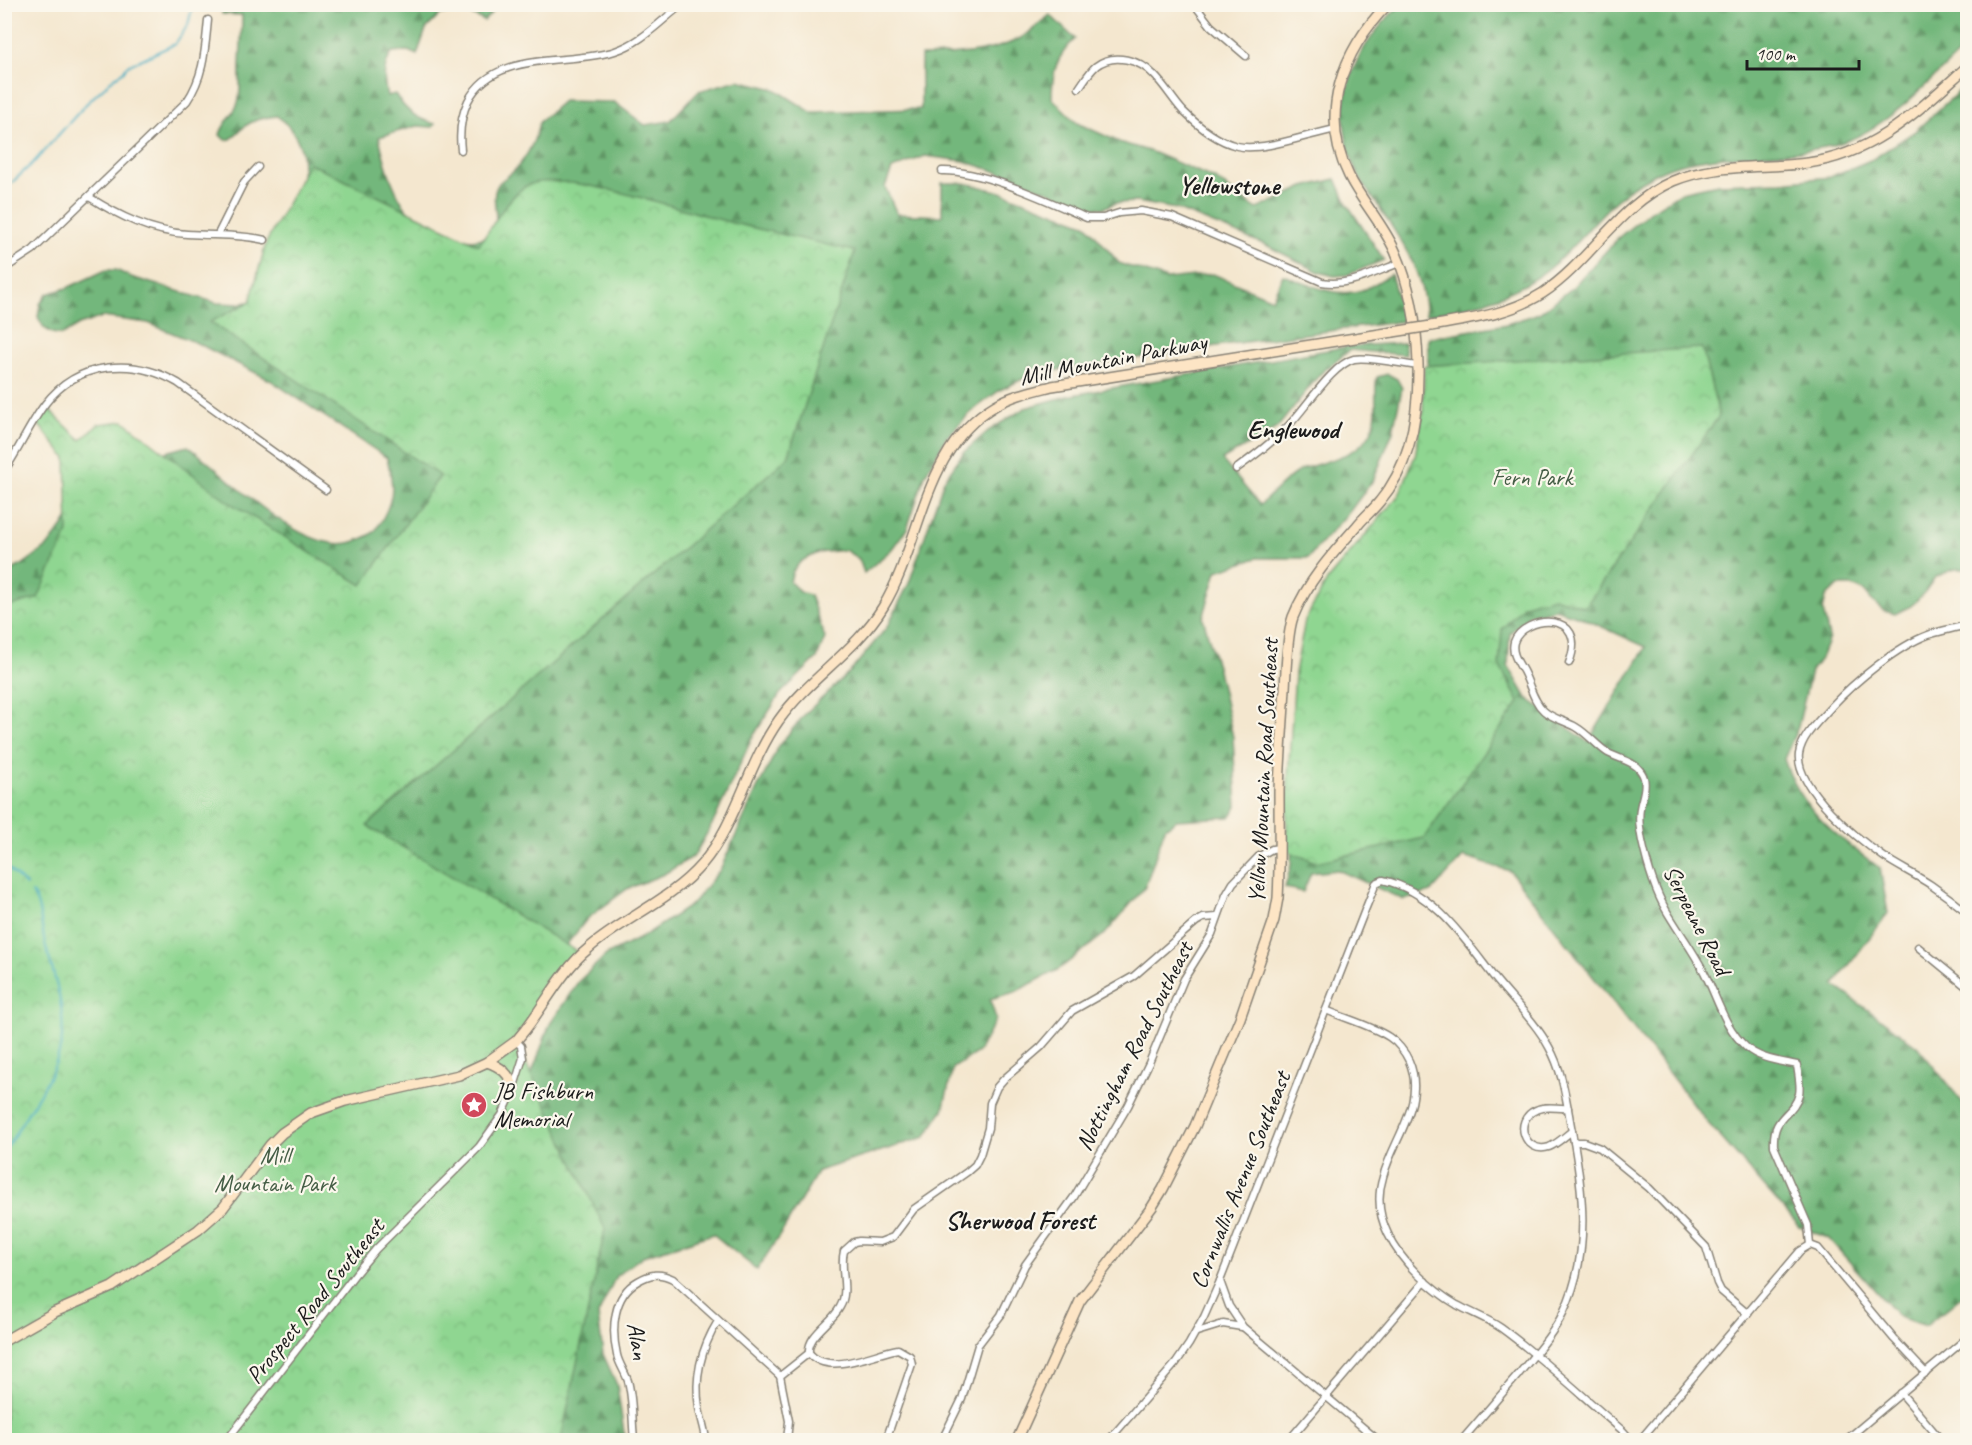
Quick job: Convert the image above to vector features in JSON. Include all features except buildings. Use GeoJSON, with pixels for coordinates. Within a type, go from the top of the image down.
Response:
{"type":"FeatureCollection","features":[{"type":"Feature","properties":{"kind":"street"},"geometry":{"type":"LineString","coordinates":[[461,150],[460,131],[463,114],[472,93],[486,78],[507,68],[597,55],[627,47],[648,35],[684,4]]}},
{"type":"Feature","properties":{"kind":"street"},"geometry":{"type":"LineString","coordinates":[[1194,4],[1211,26],[1246,56]]}},
{"type":"Feature","properties":{"kind":"street","name":"Yellow Mountain Road Southeast"},"geometry":{"type":"LineString","coordinates":[[1017,1440],[1080,1301],[1152,1207],[1163,1189],[1195,1126],[1240,1018],[1274,920],[1278,898],[1281,751],[1292,619],[1316,573],[1380,501],[1400,470],[1412,435],[1418,366],[1417,337],[1411,296],[1393,247],[1348,173],[1336,129],[1338,90],[1347,60],[1363,32],[1388,4]]}},
{"type":"Feature","properties":{"kind":"street"},"geometry":{"type":"LineString","coordinates":[[4,269],[33,250],[178,110],[194,91],[203,68],[208,20]]}},
{"type":"Feature","properties":{"kind":"street"},"geometry":{"type":"LineString","coordinates":[[1079,88],[1092,71],[1103,62],[1118,58],[1146,68],[1184,111],[1227,143],[1253,147],[1336,129]]}},
{"type":"Feature","properties":{"kind":"street","name":"Mill Mountain Parkway"},"geometry":{"type":"LineString","coordinates":[[4,1341],[55,1312],[112,1287],[198,1230],[223,1208],[270,1145],[282,1133],[311,1113],[345,1101],[447,1078],[487,1062],[516,1041],[580,956],[616,928],[675,888],[701,865],[711,852],[757,757],[779,719],[808,687],[854,643],[882,609],[901,571],[939,467],[960,436],[983,414],[1010,398],[1052,386],[1492,315],[1530,301],[1562,278],[1628,210],[1654,191],[1672,182],[1708,171],[1806,164],[1860,149],[1885,135],[1968,66]]}},
{"type":"Feature","properties":{"kind":"street"},"geometry":{"type":"LineString","coordinates":[[218,234],[244,182],[258,167]]}},
{"type":"Feature","properties":{"kind":"street"},"geometry":{"type":"LineString","coordinates":[[942,171],[965,172],[988,179],[1087,218],[1103,218],[1119,213],[1141,211],[1172,217],[1322,282],[1341,284],[1400,263]]}},
{"type":"Feature","properties":{"kind":"street"},"geometry":{"type":"LineString","coordinates":[[89,197],[125,218],[152,227],[187,234],[218,234],[265,240]]}},
{"type":"Feature","properties":{"kind":"street"},"geometry":{"type":"LineString","coordinates":[[1236,469],[1268,445],[1289,425],[1337,370],[1350,360],[1364,358],[1418,366]]}},
{"type":"Feature","properties":{"kind":"street"},"geometry":{"type":"LineString","coordinates":[[4,471],[39,412],[56,392],[76,377],[96,369],[129,366],[158,373],[178,383],[326,490]]}},
{"type":"Feature","properties":{"kind":"street","name":"Serpeane Road"},"geometry":{"type":"LineString","coordinates":[[1569,663],[1573,655],[1574,638],[1571,631],[1563,624],[1554,622],[1538,624],[1521,632],[1514,641],[1514,654],[1539,706],[1554,718],[1578,728],[1606,752],[1633,764],[1641,771],[1645,783],[1640,807],[1640,828],[1652,879],[1666,911],[1703,969],[1722,1011],[1739,1040],[1747,1048],[1764,1057],[1797,1065],[1799,1094],[1794,1105],[1778,1122],[1774,1130],[1774,1146],[1808,1224],[1810,1245]]}},
{"type":"Feature","properties":{"kind":"street"},"geometry":{"type":"LineString","coordinates":[[1968,624],[1927,635],[1904,646],[1854,686],[1839,699],[1808,734],[1801,746],[1799,761],[1803,778],[1814,794],[1852,831],[1881,855],[1930,884],[1968,913]]}},
{"type":"Feature","properties":{"kind":"street","name":"Nottingham Road Southeast"},"geometry":{"type":"LineString","coordinates":[[942,1440],[962,1399],[978,1345],[1001,1315],[1025,1265],[1074,1197],[1111,1137],[1149,1063],[1184,979],[1212,934],[1217,917],[1233,883],[1258,857],[1272,849],[1280,848]]}},
{"type":"Feature","properties":{"kind":"street","name":"Cornwallis Avenue Southeast"},"geometry":{"type":"LineString","coordinates":[[1109,1440],[1176,1363],[1196,1332],[1220,1281],[1376,883],[1383,880],[1419,895],[1447,917],[1548,1045],[1561,1076],[1568,1108]]}},
{"type":"Feature","properties":{"kind":"street"},"geometry":{"type":"LineString","coordinates":[[886,1440],[912,1364],[910,1356],[898,1349],[862,1360],[832,1362],[815,1360],[808,1353],[808,1347],[813,1339],[835,1316],[844,1299],[843,1256],[849,1245],[859,1241],[880,1242],[893,1237],[914,1209],[975,1165],[985,1143],[990,1103],[997,1087],[1041,1047],[1071,1011],[1134,976],[1196,922],[1203,918],[1217,917]]}},
{"type":"Feature","properties":{"kind":"street"},"geometry":{"type":"LineString","coordinates":[[1918,947],[1968,988]]}},
{"type":"Feature","properties":{"kind":"street"},"geometry":{"type":"LineString","coordinates":[[1326,1010],[1389,1037],[1404,1052],[1413,1076],[1414,1098],[1411,1111],[1383,1176],[1379,1204],[1388,1236],[1425,1281],[1445,1297],[1502,1329],[1631,1440]]}},
{"type":"Feature","properties":{"kind":"street","name":"Prospect Road Southeast"},"geometry":{"type":"LineString","coordinates":[[227,1440],[356,1273],[404,1221],[479,1147],[502,1115],[514,1088],[523,1058],[521,1046],[516,1041]]}},
{"type":"Feature","properties":{"kind":"street"},"geometry":{"type":"LineString","coordinates":[[487,1062],[502,1068],[509,1076],[514,1088]]}},
{"type":"Feature","properties":{"kind":"street"},"geometry":{"type":"LineString","coordinates":[[1462,1440],[1534,1355],[1563,1314],[1570,1298],[1580,1258],[1583,1198],[1574,1142],[1568,1108],[1536,1109],[1525,1120],[1522,1131],[1524,1137],[1532,1145],[1543,1148],[1550,1147],[1572,1131]]}},
{"type":"Feature","properties":{"kind":"street"},"geometry":{"type":"LineString","coordinates":[[1574,1142],[1584,1142],[1600,1148],[1649,1188],[1706,1247],[1721,1291],[1748,1314]]}},
{"type":"Feature","properties":{"kind":"street"},"geometry":{"type":"LineString","coordinates":[[1640,1440],[1800,1251],[1810,1245],[1818,1248],[1926,1373]]}},
{"type":"Feature","properties":{"kind":"street","name":"Alan"},"geometry":{"type":"LineString","coordinates":[[634,1440],[628,1381],[617,1356],[614,1334],[615,1315],[628,1287],[650,1275],[668,1276],[780,1376]]}},
{"type":"Feature","properties":{"kind":"street"},"geometry":{"type":"LineString","coordinates":[[1220,1281],[1228,1306],[1242,1327],[1378,1440]]}},
{"type":"Feature","properties":{"kind":"street"},"geometry":{"type":"LineString","coordinates":[[1289,1440],[1425,1281]]}},
{"type":"Feature","properties":{"kind":"street"},"geometry":{"type":"LineString","coordinates":[[706,1440],[699,1410],[697,1381],[702,1356],[718,1321]]}},
{"type":"Feature","properties":{"kind":"street"},"geometry":{"type":"LineString","coordinates":[[1196,1332],[1223,1324],[1242,1327]]}},
{"type":"Feature","properties":{"kind":"street"},"geometry":{"type":"LineString","coordinates":[[1846,1440],[1968,1337]]}},
{"type":"Feature","properties":{"kind":"street"},"geometry":{"type":"LineString","coordinates":[[787,1440],[789,1421],[780,1376],[808,1353]]}},
{"type":"Feature","properties":{"kind":"street"},"geometry":{"type":"LineString","coordinates":[[1901,1394],[1941,1440]]}},
{"type":"Feature","properties":{"kind":"green space","name":"Mill Mountain Park"},"geometry":{"type":"Polygon","coordinates":[[[223,5],[505,5],[497,7],[484,21],[465,11],[441,14],[426,29],[417,55],[408,51],[392,52],[385,73],[387,96],[395,94],[412,113],[435,124],[433,127],[417,126],[379,137],[397,193],[402,203],[420,223],[468,240],[482,238],[489,233],[496,221],[496,188],[514,171],[527,154],[539,122],[563,101],[614,102],[645,125],[670,121],[699,91],[738,80],[775,89],[811,112],[921,109],[921,56],[959,54],[996,48],[1023,37],[1050,15],[1075,39],[1063,52],[1056,66],[1052,98],[1077,123],[1119,142],[1152,152],[1215,179],[1257,209],[1304,187],[1336,179],[1347,204],[1384,260],[1347,275],[1334,276],[1319,272],[1266,245],[1176,209],[1137,202],[1116,203],[1103,208],[1089,207],[964,161],[925,156],[892,169],[885,187],[897,214],[942,216],[942,183],[965,183],[1001,192],[1087,225],[1119,263],[1167,279],[1213,274],[1272,299],[1283,275],[1322,289],[1342,293],[1366,289],[1391,274],[1404,321],[1230,344],[1033,374],[1000,390],[972,411],[946,438],[925,475],[907,529],[891,550],[864,573],[859,559],[845,550],[818,553],[801,561],[793,571],[790,582],[800,592],[810,595],[825,638],[817,658],[780,694],[752,738],[714,821],[694,856],[664,874],[627,889],[587,919],[560,953],[5,1321],[4,574],[22,565],[48,546],[74,508],[159,454],[188,446],[269,512],[292,528],[315,539],[338,544],[369,536],[383,519],[390,502],[392,486],[387,458],[270,380],[197,343],[148,323],[102,317],[79,325],[62,335],[44,328],[38,317],[40,304],[47,294],[67,288],[106,270],[116,270],[131,277],[217,303],[240,304],[255,300],[295,204],[302,173],[302,157],[299,143],[291,129],[277,116],[251,122],[231,139],[225,140],[220,135],[239,99],[242,22],[242,15],[222,14],[223,5]]]}},
{"type":"Feature","properties":{"kind":"green space"},"geometry":{"type":"Polygon","coordinates":[[[1400,5],[1967,5],[1967,46],[1905,104],[1853,139],[1814,149],[1716,158],[1664,169],[1624,194],[1568,251],[1537,277],[1503,295],[1466,307],[1426,315],[1424,298],[1415,269],[1402,243],[1359,177],[1349,152],[1345,129],[1344,106],[1348,84],[1356,63],[1382,23],[1400,5]]]}},
{"type":"Feature","properties":{"kind":"green space"},"geometry":{"type":"Polygon","coordinates":[[[1967,84],[1967,569],[1955,569],[1935,577],[1911,606],[1895,614],[1884,611],[1864,591],[1852,586],[1838,586],[1826,597],[1823,610],[1829,638],[1822,656],[1811,671],[1798,727],[1784,759],[1791,777],[1810,808],[1835,834],[1880,868],[1888,913],[1834,985],[1917,1046],[1967,1108],[1967,1292],[1926,1326],[1899,1317],[1828,1238],[1800,1227],[1708,1123],[1510,871],[1463,857],[1431,892],[1404,900],[1338,870],[1311,873],[1303,892],[1285,888],[1291,865],[1293,777],[1415,473],[1428,375],[1428,338],[1507,324],[1539,313],[1571,289],[1619,237],[1651,211],[1681,192],[1718,184],[1781,182],[1830,177],[1873,159],[1914,132],[1967,84]],[[1555,609],[1529,615],[1510,633],[1508,665],[1527,698],[1588,742],[1646,647],[1583,618],[1555,609]]]}},
{"type":"Feature","properties":{"kind":"green space","name":"Mill Mountain Park"},"geometry":{"type":"Polygon","coordinates":[[[309,163],[479,245],[514,196],[528,185],[545,182],[596,187],[729,222],[855,251],[788,457],[367,826],[580,953],[515,1040],[605,1229],[561,1440],[5,1440],[4,608],[38,598],[68,532],[66,458],[38,424],[47,408],[81,440],[99,424],[124,421],[230,503],[362,585],[440,476],[210,322],[250,302],[266,243],[309,163]]]}},
{"type":"Feature","properties":{"kind":"green space"},"geometry":{"type":"Polygon","coordinates":[[[1404,343],[1406,355],[1350,350],[1319,375],[1277,428],[1222,460],[1260,505],[1299,471],[1349,453],[1365,441],[1374,425],[1377,377],[1388,374],[1397,379],[1402,388],[1393,431],[1374,479],[1350,511],[1308,558],[1257,558],[1217,571],[1203,618],[1218,670],[1233,737],[1237,807],[1230,817],[1177,820],[1165,828],[1145,887],[1106,933],[1059,969],[1015,992],[990,999],[996,1019],[978,1052],[953,1068],[943,1110],[925,1137],[818,1171],[757,1270],[713,1234],[643,1256],[616,1276],[598,1315],[603,1354],[617,1385],[625,1440],[243,1440],[527,1086],[550,1024],[578,982],[606,955],[644,936],[691,905],[720,870],[780,744],[806,713],[850,672],[887,627],[909,583],[944,480],[963,453],[988,431],[1025,408],[1067,396],[1350,346],[1404,343]]]}},
{"type":"Feature","properties":{"kind":"green space","name":"Fern Park"},"geometry":{"type":"Polygon","coordinates":[[[1702,348],[1719,416],[1585,607],[1554,597],[1524,605],[1502,629],[1499,665],[1519,702],[1424,838],[1316,862],[1286,851],[1295,673],[1305,620],[1328,579],[1399,495],[1415,456],[1423,412],[1424,366],[1702,348]]]}},
{"type":"Feature","properties":{"kind":"waterway"},"geometry":{"type":"LineString","coordinates":[[4,190],[35,161],[87,103],[127,66],[175,44],[188,25],[193,4]]}},
{"type":"Feature","properties":{"kind":"waterway"},"geometry":{"type":"LineString","coordinates":[[4,865],[26,885]]}},
{"type":"Feature","properties":{"kind":"waterway"},"geometry":{"type":"LineString","coordinates":[[4,1151],[48,1078],[57,1058],[62,1037],[62,1014],[58,991],[44,940],[38,905],[32,893]]}},
{"type":"Feature","properties":{"kind":"place","name":"JB Fishburn Memorial"},"geometry":{"type":"Point","coordinates":[474,1105]}},
{"type":"Feature","properties":{"kind":"district","name":"Yellowstone"},"geometry":{"type":"Point","coordinates":[1229,185]}},
{"type":"Feature","properties":{"kind":"district","name":"Englewood"},"geometry":{"type":"Point","coordinates":[1293,429]}},
{"type":"Feature","properties":{"kind":"district","name":"Sherwood Forest"},"geometry":{"type":"Point","coordinates":[1020,1220]}}]}
